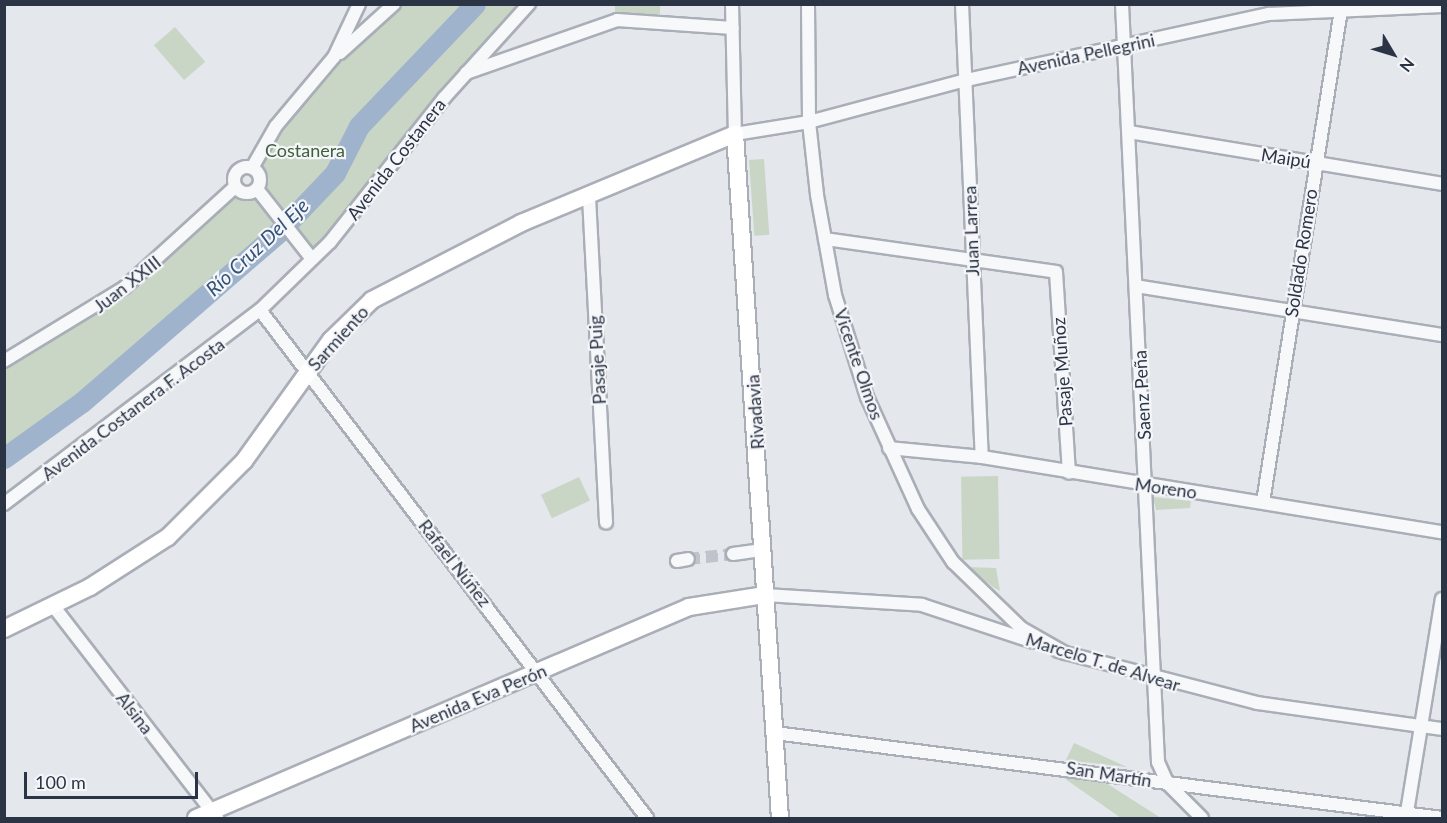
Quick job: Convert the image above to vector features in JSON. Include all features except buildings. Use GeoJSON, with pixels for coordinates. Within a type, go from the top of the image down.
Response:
{"type":"FeatureCollection","features":[{"type":"Feature","properties":{"kind":"main road","name":"Sarmiento"},"geometry":{"type":"LineString","coordinates":[[4,629],[54,607],[144,554],[195,513],[244,461],[306,372],[345,324],[388,290],[511,228],[735,134]]}},
{"type":"Feature","properties":{"kind":"main road","name":"Rivadavia"},"geometry":{"type":"LineString","coordinates":[[735,134],[780,819]]}},
{"type":"Feature","properties":{"kind":"main road","name":"Avenida Eva Perón"},"geometry":{"type":"LineString","coordinates":[[208,816],[689,607],[765,596]]}},
{"type":"Feature","properties":{"kind":"street"},"geometry":{"type":"LineString","coordinates":[[334,57],[359,4]]}},
{"type":"Feature","properties":{"kind":"street"},"geometry":{"type":"LineString","coordinates":[[252,168],[276,126],[334,57],[394,4]]}},
{"type":"Feature","properties":{"kind":"street","name":"Avenida Costanera"},"geometry":{"type":"LineString","coordinates":[[260,310],[312,259],[466,73],[529,4]]}},
{"type":"Feature","properties":{"kind":"street","name":"Rivadavia"},"geometry":{"type":"LineString","coordinates":[[732,4],[735,134]]}},
{"type":"Feature","properties":{"kind":"street","name":"Vicente Olmos"},"geometry":{"type":"LineString","coordinates":[[808,4],[809,122],[825,239],[851,354],[889,448],[918,509],[953,562],[1021,628],[1065,653]]}},
{"type":"Feature","properties":{"kind":"street","name":"Juan Larrea"},"geometry":{"type":"LineString","coordinates":[[962,4],[981,457]]}},
{"type":"Feature","properties":{"kind":"street","name":"Saenz Peña"},"geometry":{"type":"LineString","coordinates":[[1122,4],[1147,486],[1158,762],[1168,784]]}},
{"type":"Feature","properties":{"kind":"street","name":"Avenida Pellegrini"},"geometry":{"type":"LineString","coordinates":[[735,134],[809,122],[966,80],[1269,14],[1341,7],[1443,6]]}},
{"type":"Feature","properties":{"kind":"street","name":"Soldado Romero"},"geometry":{"type":"LineString","coordinates":[[1263,502],[1341,7]]}},
{"type":"Feature","properties":{"kind":"street"},"geometry":{"type":"LineString","coordinates":[[466,73],[617,20],[733,28]]}},
{"type":"Feature","properties":{"kind":"street","name":"Maipú"},"geometry":{"type":"LineString","coordinates":[[1129,132],[1443,184]]}},
{"type":"Feature","properties":{"kind":"street"},"geometry":{"type":"LineString","coordinates":[[252,168],[260,178],[256,189],[245,194],[235,187],[237,170],[252,168]]}},
{"type":"Feature","properties":{"kind":"street","name":"Juan XXIII"},"geometry":{"type":"LineString","coordinates":[[4,361],[125,287],[235,187]]}},
{"type":"Feature","properties":{"kind":"street"},"geometry":{"type":"LineString","coordinates":[[256,189],[278,210],[312,259]]}},
{"type":"Feature","properties":{"kind":"street","name":"Pasaje Puig"},"geometry":{"type":"LineString","coordinates":[[589,197],[606,523]]}},
{"type":"Feature","properties":{"kind":"street"},"geometry":{"type":"LineString","coordinates":[[825,239],[972,261]]}},
{"type":"Feature","properties":{"kind":"street","name":"Pasaje Muñoz"},"geometry":{"type":"LineString","coordinates":[[972,261],[1056,272],[1069,472]]}},
{"type":"Feature","properties":{"kind":"street"},"geometry":{"type":"LineString","coordinates":[[1136,286],[1443,334]]}},
{"type":"Feature","properties":{"kind":"street","name":"Rafael Núñez"},"geometry":{"type":"LineString","coordinates":[[260,310],[540,672],[647,819]]}},
{"type":"Feature","properties":{"kind":"street","name":"Avenida Costanera F. Acosta"},"geometry":{"type":"LineString","coordinates":[[4,504],[260,310]]}},
{"type":"Feature","properties":{"kind":"street","name":"Moreno"},"geometry":{"type":"LineString","coordinates":[[889,448],[981,457],[1147,486],[1263,502],[1443,532]]}},
{"type":"Feature","properties":{"kind":"street"},"geometry":{"type":"LineString","coordinates":[[733,554],[763,550]]}},
{"type":"Feature","properties":{"kind":"street","name":"Marcelo T. de Alvear"},"geometry":{"type":"LineString","coordinates":[[765,596],[922,605],[1065,653],[1155,680],[1257,703],[1443,729]]}},
{"type":"Feature","properties":{"kind":"street"},"geometry":{"type":"LineString","coordinates":[[1407,816],[1443,599]]}},
{"type":"Feature","properties":{"kind":"street","name":"Alsina"},"geometry":{"type":"LineString","coordinates":[[54,607],[208,816]]}},
{"type":"Feature","properties":{"kind":"street","name":"San Martín"},"geometry":{"type":"LineString","coordinates":[[775,733],[1102,771],[1168,784],[1407,816],[1443,818]]}},
{"type":"Feature","properties":{"kind":"street"},"geometry":{"type":"LineString","coordinates":[[1168,784],[1203,819]]}},
{"type":"Feature","properties":{"kind":"green space","name":"Costanera"},"geometry":{"type":"Polygon","coordinates":[[[394,5],[529,5],[312,259],[287,224],[82,402],[5,458],[5,361],[91,312],[237,190],[254,191],[260,178],[252,168],[321,78],[394,5]]]}},
{"type":"Feature","properties":{"kind":"green space"},"geometry":{"type":"Polygon","coordinates":[[[615,5],[660,5],[660,14],[615,14],[615,5]]]}},
{"type":"Feature","properties":{"kind":"green space"},"geometry":{"type":"Polygon","coordinates":[[[175,27],[205,62],[184,80],[154,45],[175,27]]]}},
{"type":"Feature","properties":{"kind":"green space"},"geometry":{"type":"Polygon","coordinates":[[[764,159],[769,235],[754,236],[749,160],[764,159]]]}},
{"type":"Feature","properties":{"kind":"green space"},"geometry":{"type":"Polygon","coordinates":[[[998,476],[999,559],[962,560],[961,477],[998,476]]]}},
{"type":"Feature","properties":{"kind":"green space"},"geometry":{"type":"Polygon","coordinates":[[[579,477],[590,501],[552,518],[541,495],[579,477]]]}},
{"type":"Feature","properties":{"kind":"green space"},"geometry":{"type":"Polygon","coordinates":[[[1153,497],[1191,501],[1190,508],[1156,510],[1153,497]]]}},
{"type":"Feature","properties":{"kind":"green space"},"geometry":{"type":"Polygon","coordinates":[[[967,567],[996,568],[1000,591],[993,587],[967,567]]]}},
{"type":"Feature","properties":{"kind":"green space"},"geometry":{"type":"Polygon","coordinates":[[[1074,743],[1127,767],[1066,760],[1074,743]]]}},
{"type":"Feature","properties":{"kind":"green space"},"geometry":{"type":"Polygon","coordinates":[[[1061,776],[1106,783],[1161,818],[1121,818],[1061,776]]]}},
{"type":"Feature","properties":{"kind":"waterway","name":"Río Cruz Del Eje"},"geometry":{"type":"LineString","coordinates":[[4,458],[82,402],[280,231],[335,173],[359,126],[475,4]]}},
{"type":"Feature","properties":{"kind":"tunnel"},"geometry":{"type":"LineString","coordinates":[[688,559],[733,554]]}}]}
